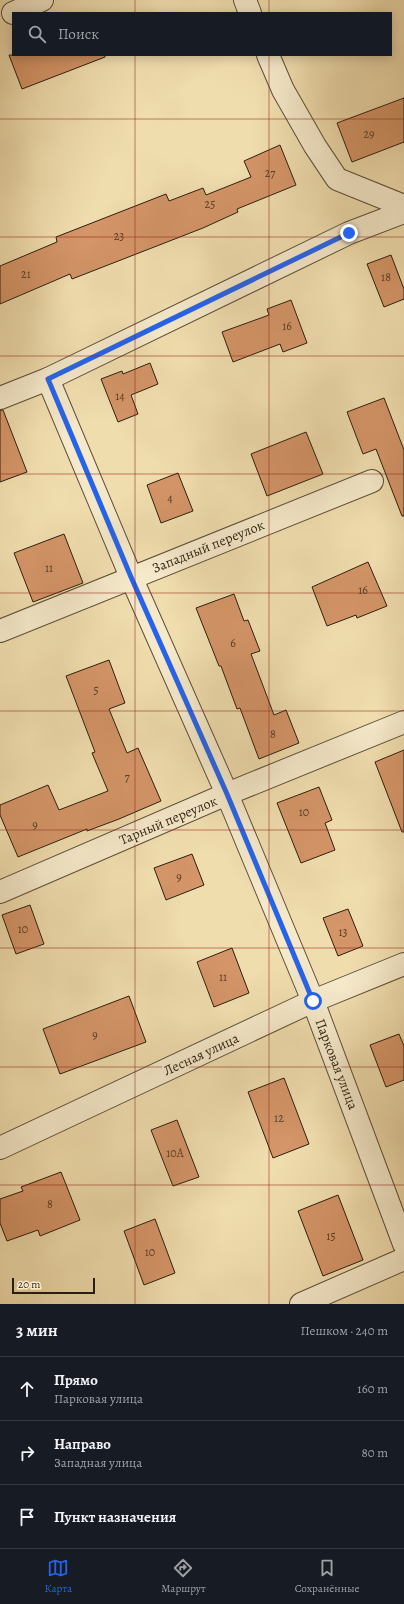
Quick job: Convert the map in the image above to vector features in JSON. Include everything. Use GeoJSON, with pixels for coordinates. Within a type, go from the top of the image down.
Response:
{"type":"FeatureCollection","features":[{"type":"Feature","properties":{"kind":"street"},"geometry":{"type":"LineString","coordinates":[[15,12],[42,0]]}},
{"type":"Feature","properties":{"kind":"street"},"geometry":{"type":"LineString","coordinates":[[245,0],[250,12]]}},
{"type":"Feature","properties":{"kind":"street"},"geometry":{"type":"LineString","coordinates":[[0,19],[12,13]]}},
{"type":"Feature","properties":{"kind":"street"},"geometry":{"type":"LineString","coordinates":[[268,56],[283,90],[315,146],[337,179],[404,206]]}},
{"type":"Feature","properties":{"kind":"street"},"geometry":{"type":"LineString","coordinates":[[0,398],[48,379],[349,233],[404,212]]}},
{"type":"Feature","properties":{"kind":"street","name":"Парковая улица"},"geometry":{"type":"LineString","coordinates":[[48,379],[131,577],[227,794],[313,1001],[404,1244]]}},
{"type":"Feature","properties":{"kind":"street","name":"Западный переулок"},"geometry":{"type":"LineString","coordinates":[[0,631],[372,481]]}},
{"type":"Feature","properties":{"kind":"street","name":"Тарный переулок"},"geometry":{"type":"LineString","coordinates":[[0,892],[227,794],[404,722]]}},
{"type":"Feature","properties":{"kind":"street","name":"Лесная улица"},"geometry":{"type":"LineString","coordinates":[[0,1148],[313,1001],[404,964]]}},
{"type":"Feature","properties":{"kind":"street"},"geometry":{"type":"LineString","coordinates":[[301,1304],[404,1259]]}},
{"type":"Feature","properties":{"kind":"building"},"geometry":{"type":"Polygon","coordinates":[[[9,55],[105,56],[105,57],[22,89],[9,55]]]}},
{"type":"Feature","properties":{"kind":"building"},"geometry":{"type":"Polygon","coordinates":[[[404,98],[404,142],[352,162],[337,123],[404,98]]]}},
{"type":"Feature","properties":{"kind":"building"},"geometry":{"type":"Polygon","coordinates":[[[280,145],[296,185],[237,209],[238,212],[203,228],[72,279],[70,274],[0,304],[0,266],[57,242],[56,237],[166,194],[169,201],[203,188],[206,195],[251,177],[244,161],[280,145]]]}},
{"type":"Feature","properties":{"kind":"building"},"geometry":{"type":"Polygon","coordinates":[[[391,255],[404,289],[404,299],[384,307],[367,264],[391,255]]]}},
{"type":"Feature","properties":{"kind":"building"},"geometry":{"type":"Polygon","coordinates":[[[291,300],[307,343],[283,352],[280,344],[233,362],[222,332],[269,315],[267,309],[291,300]]]}},
{"type":"Feature","properties":{"kind":"building"},"geometry":{"type":"Polygon","coordinates":[[[150,363],[158,384],[131,395],[138,414],[118,422],[101,379],[122,371],[123,374],[150,363]]]}},
{"type":"Feature","properties":{"kind":"building"},"geometry":{"type":"Polygon","coordinates":[[[384,398],[404,450],[404,516],[402,516],[376,449],[363,454],[347,412],[384,398]]]}},
{"type":"Feature","properties":{"kind":"building"},"geometry":{"type":"Polygon","coordinates":[[[0,410],[3,410],[27,472],[0,482],[0,410]]]}},
{"type":"Feature","properties":{"kind":"building"},"geometry":{"type":"Polygon","coordinates":[[[306,432],[323,474],[267,496],[251,454],[306,432]]]}},
{"type":"Feature","properties":{"kind":"building"},"geometry":{"type":"Polygon","coordinates":[[[178,473],[193,511],[161,523],[147,485],[178,473]]]}},
{"type":"Feature","properties":{"kind":"building"},"geometry":{"type":"Polygon","coordinates":[[[64,534],[83,583],[33,602],[14,553],[64,534]]]}},
{"type":"Feature","properties":{"kind":"building"},"geometry":{"type":"Polygon","coordinates":[[[368,562],[387,606],[357,618],[356,615],[327,626],[312,587],[368,562]]]}},
{"type":"Feature","properties":{"kind":"building"},"geometry":{"type":"Polygon","coordinates":[[[234,594],[244,621],[248,620],[260,651],[251,654],[274,715],[286,710],[299,743],[259,759],[240,708],[237,709],[221,666],[219,666],[196,608],[234,594]]]}},
{"type":"Feature","properties":{"kind":"building"},"geometry":{"type":"Polygon","coordinates":[[[109,660],[125,703],[109,709],[127,753],[138,748],[161,801],[119,819],[87,831],[87,829],[18,857],[0,815],[0,805],[48,785],[59,810],[108,791],[92,753],[95,752],[66,676],[109,660]]]}},
{"type":"Feature","properties":{"kind":"building"},"geometry":{"type":"Polygon","coordinates":[[[404,750],[404,832],[402,832],[375,762],[404,750]]]}},
{"type":"Feature","properties":{"kind":"building"},"geometry":{"type":"Polygon","coordinates":[[[319,787],[332,820],[325,823],[335,850],[301,863],[277,803],[319,787]]]}},
{"type":"Feature","properties":{"kind":"building"},"geometry":{"type":"Polygon","coordinates":[[[192,854],[204,885],[166,900],[154,868],[192,854]]]}},
{"type":"Feature","properties":{"kind":"building"},"geometry":{"type":"Polygon","coordinates":[[[30,905],[44,944],[16,954],[2,915],[30,905]]]}},
{"type":"Feature","properties":{"kind":"building"},"geometry":{"type":"Polygon","coordinates":[[[348,909],[363,946],[338,956],[323,918],[348,909]]]}},
{"type":"Feature","properties":{"kind":"building"},"geometry":{"type":"Polygon","coordinates":[[[232,948],[249,993],[214,1007],[197,962],[232,948]]]}},
{"type":"Feature","properties":{"kind":"building"},"geometry":{"type":"Polygon","coordinates":[[[129,996],[146,1042],[60,1074],[43,1029],[129,996]]]}},
{"type":"Feature","properties":{"kind":"building"},"geometry":{"type":"Polygon","coordinates":[[[399,1034],[404,1046],[404,1080],[386,1087],[370,1045],[399,1034]]]}},
{"type":"Feature","properties":{"kind":"building"},"geometry":{"type":"Polygon","coordinates":[[[284,1078],[309,1144],[273,1158],[248,1092],[284,1078]]]}},
{"type":"Feature","properties":{"kind":"building"},"geometry":{"type":"Polygon","coordinates":[[[177,1120],[199,1177],[173,1186],[151,1130],[177,1120]]]}},
{"type":"Feature","properties":{"kind":"building"},"geometry":{"type":"Polygon","coordinates":[[[61,1172],[80,1220],[40,1236],[38,1230],[7,1241],[0,1223],[0,1199],[23,1191],[21,1187],[61,1172]]]}},
{"type":"Feature","properties":{"kind":"building"},"geometry":{"type":"Polygon","coordinates":[[[338,1195],[363,1260],[323,1276],[298,1211],[338,1195]]]}},
{"type":"Feature","properties":{"kind":"building"},"geometry":{"type":"Polygon","coordinates":[[[155,1219],[175,1273],[144,1285],[124,1231],[155,1219]]]}},
{"type":"Feature","properties":{"kind":"route"},"geometry":{"type":"LineString","coordinates":[[313,1001],[227,794],[131,577],[48,379],[349,233]]}}]}
